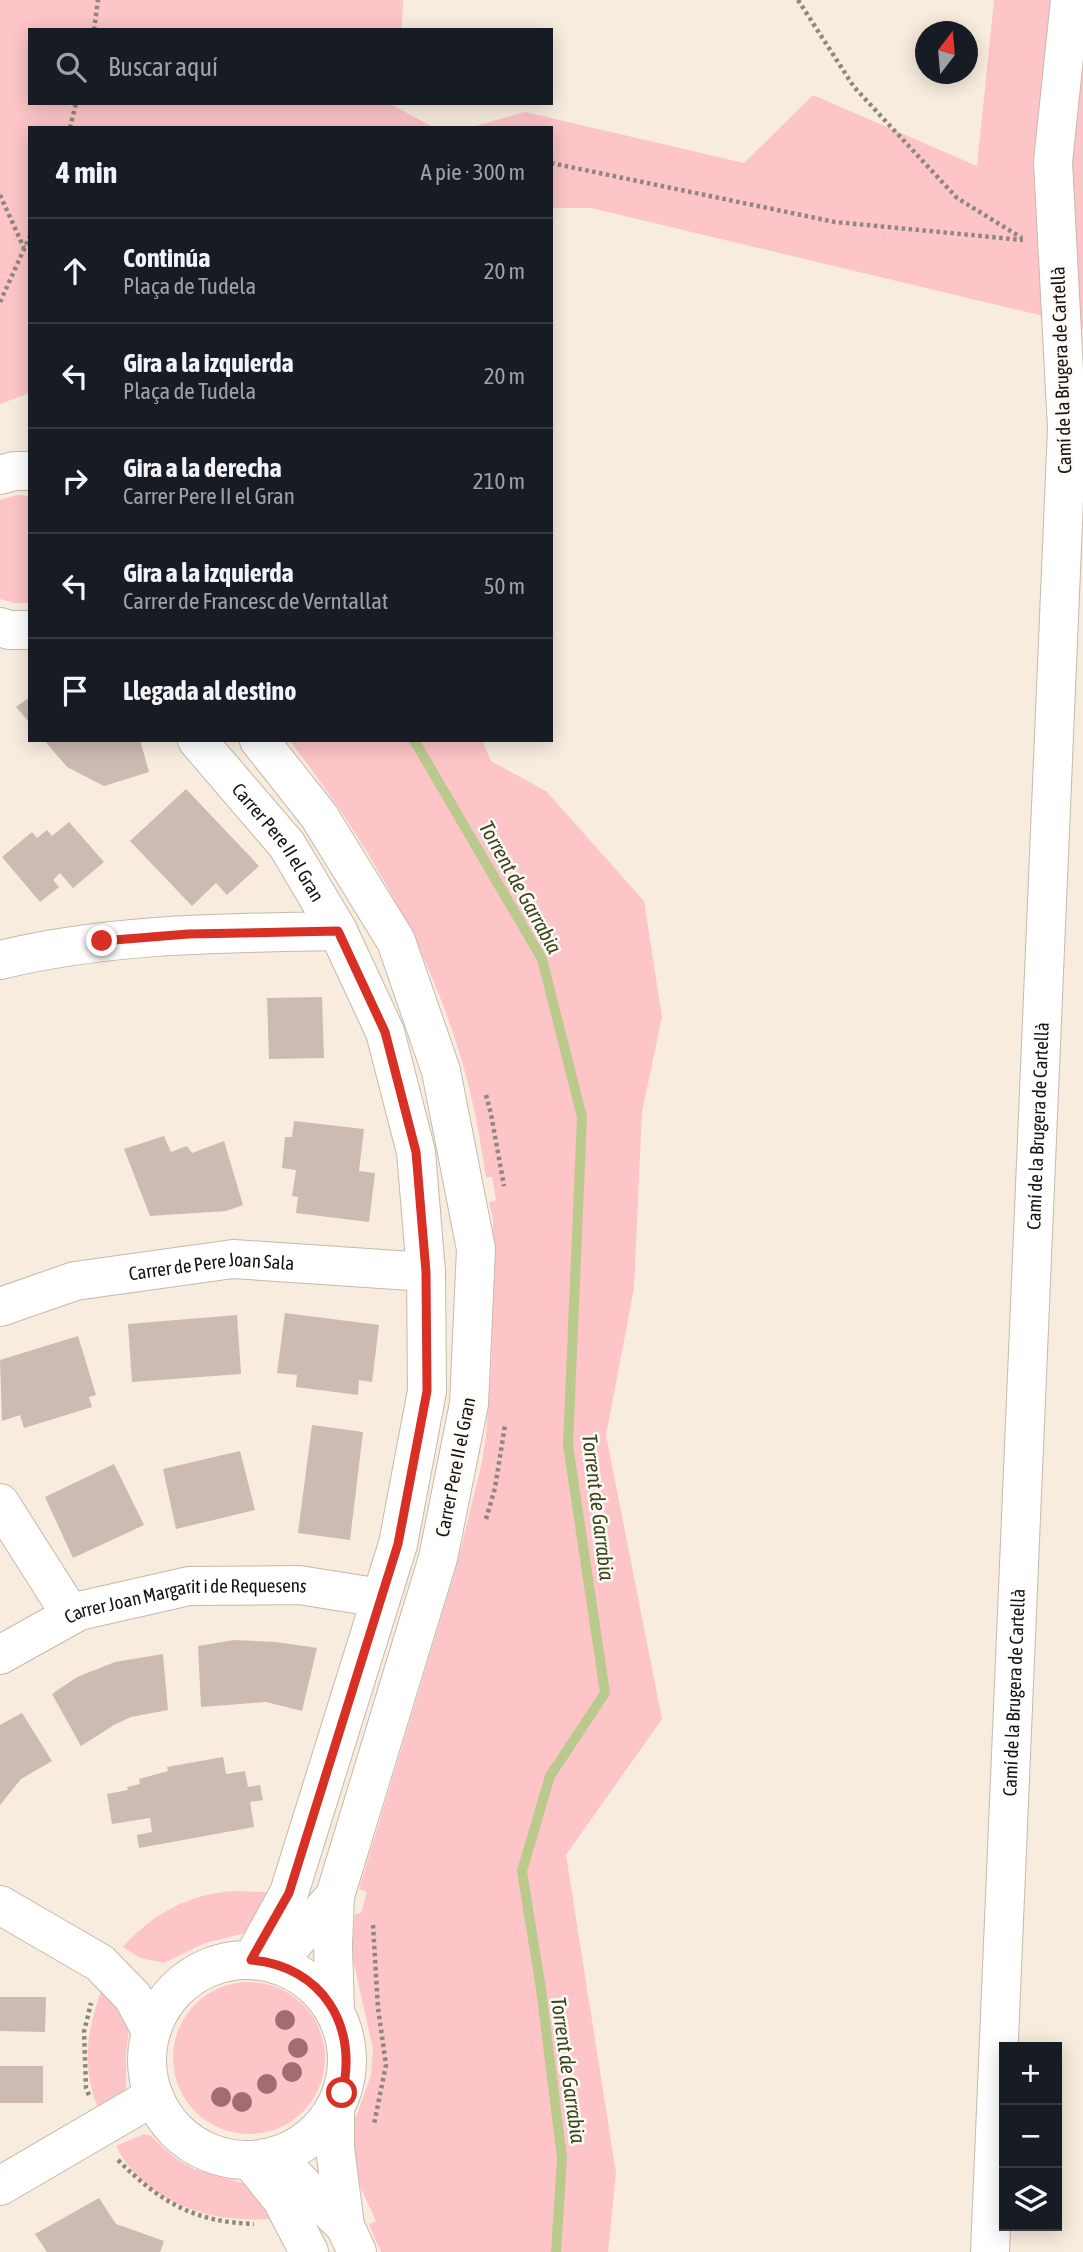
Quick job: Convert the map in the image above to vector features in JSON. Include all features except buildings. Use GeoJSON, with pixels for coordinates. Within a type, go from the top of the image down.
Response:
{"type":"FeatureCollection","features":[{"type":"Feature","properties":{"kind":"street","name":"Camí de la Brugera de Cartellà"},"geometry":{"type":"LineString","coordinates":[[990,2252],[1067,428],[1053,162],[1070,0]]}},
{"type":"Feature","properties":{"kind":"street"},"geometry":{"type":"LineString","coordinates":[[0,475],[13,471],[28,471]]}},
{"type":"Feature","properties":{"kind":"street"},"geometry":{"type":"LineString","coordinates":[[0,627],[28,630]]}},
{"type":"Feature","properties":{"kind":"street","name":"Carrer Pere II el Gran"},"geometry":{"type":"LineString","coordinates":[[199,742],[287,845],[338,931],[385,1032],[416,1152],[426,1272],[427,1391],[398,1544],[289,1893],[263,1962]]}},
{"type":"Feature","properties":{"kind":"street","name":"Carrer Pere II el Gran"},"geometry":{"type":"LineString","coordinates":[[261,742],[319,816],[396,941],[441,1071],[476,1249],[469,1404],[438,1558],[335,1896],[335,2012]]}},
{"type":"Feature","properties":{"kind":"street"},"geometry":{"type":"LineString","coordinates":[[0,960],[102,941],[188,934],[338,931]]}},
{"type":"Feature","properties":{"kind":"street","name":"Carrer de Pere Joan Sala"},"geometry":{"type":"LineString","coordinates":[[0,1307],[75,1281],[233,1259],[426,1272]]}},
{"type":"Feature","properties":{"kind":"street"},"geometry":{"type":"LineString","coordinates":[[0,1503],[71,1615]]}},
{"type":"Feature","properties":{"kind":"street","name":"Carrer Joan Margarit i de Requesens"},"geometry":{"type":"LineString","coordinates":[[0,1655],[79,1611],[189,1586],[299,1585],[381,1598]]}},
{"type":"Feature","properties":{"kind":"street","name":"Carrer Pere II el Gran"},"geometry":{"type":"LineString","coordinates":[[263,1962],[335,1896]]}},
{"type":"Feature","properties":{"kind":"street"},"geometry":{"type":"LineString","coordinates":[[0,1905],[100,1963],[133,1997],[151,2031]]}},
{"type":"Feature","properties":{"kind":"street"},"geometry":{"type":"LineString","coordinates":[[100,1963],[161,1974],[200,1971],[234,1961],[263,1962],[299,1974],[310,1982],[335,2012],[346,2044],[348,2060],[344,2085],[335,2108],[323,2127],[286,2152],[257,2159],[219,2156],[191,2143],[169,2123],[154,2096],[147,2063],[151,2031],[175,1990],[200,1971]]}},
{"type":"Feature","properties":{"kind":"street"},"geometry":{"type":"LineString","coordinates":[[0,2186],[154,2096]]}},
{"type":"Feature","properties":{"kind":"street"},"geometry":{"type":"LineString","coordinates":[[335,2108],[335,2148],[351,2239]]}},
{"type":"Feature","properties":{"kind":"street"},"geometry":{"type":"LineString","coordinates":[[257,2159],[296,2178],[351,2239]]}},
{"type":"Feature","properties":{"kind":"street"},"geometry":{"type":"LineString","coordinates":[[257,2159],[309,2252]]}},
{"type":"Feature","properties":{"kind":"path"},"geometry":{"type":"LineString","coordinates":[[94,28],[98,0]]}},
{"type":"Feature","properties":{"kind":"path"},"geometry":{"type":"LineString","coordinates":[[553,163],[835,222],[1026,241],[957,198],[854,87],[798,0]]}},
{"type":"Feature","properties":{"kind":"path"},"geometry":{"type":"LineString","coordinates":[[70,126],[76,105]]}},
{"type":"Feature","properties":{"kind":"path"},"geometry":{"type":"LineString","coordinates":[[0,195],[24,248]]}},
{"type":"Feature","properties":{"kind":"path"},"geometry":{"type":"LineString","coordinates":[[0,302],[28,240]]}},
{"type":"Feature","properties":{"kind":"shaded area"},"geometry":{"type":"Polygon","coordinates":[[[0,0],[403,0],[401,28],[28,28],[28,105],[392,105],[431,126],[28,126],[28,394],[0,404],[0,0]]]}},
{"type":"Feature","properties":{"kind":"shaded area"},"geometry":{"type":"Polygon","coordinates":[[[994,0],[1083,0],[1083,331],[1081,325],[591,208],[553,208],[553,126],[475,126],[525,112],[744,163],[813,95],[977,166],[994,0]]]}},
{"type":"Feature","properties":{"kind":"shaded area"},"geometry":{"type":"Polygon","coordinates":[[[17,495],[28,496],[28,603],[0,599],[0,500],[17,495]]]}},
{"type":"Feature","properties":{"kind":"shaded area"},"geometry":{"type":"Polygon","coordinates":[[[290,742],[483,742],[491,761],[546,791],[644,901],[662,1017],[642,1112],[634,1288],[606,1435],[662,1719],[566,1855],[616,2173],[608,2252],[381,2252],[369,2225],[376,2221],[359,2184],[352,2128],[371,2075],[373,2049],[352,1955],[355,1914],[361,1913],[367,1892],[359,1889],[456,1568],[482,1462],[492,1350],[493,1219],[489,1202],[496,1200],[492,1177],[486,1177],[477,1122],[462,1063],[426,964],[378,870],[290,742]]]}},
{"type":"Feature","properties":{"kind":"shaded area"},"geometry":{"type":"Polygon","coordinates":[[[235,1891],[277,1895],[249,1932],[205,1943],[164,1963],[140,1958],[123,1947],[134,1935],[173,1907],[203,1896],[235,1891]]]}},
{"type":"Feature","properties":{"kind":"shaded area"},"geometry":{"type":"Polygon","coordinates":[[[249,1982],[278,1988],[303,2004],[319,2029],[325,2058],[319,2087],[303,2112],[278,2128],[249,2134],[220,2128],[195,2112],[179,2087],[173,2058],[179,2029],[195,2004],[220,1988],[249,1982]]]}},
{"type":"Feature","properties":{"kind":"shaded area"},"geometry":{"type":"Polygon","coordinates":[[[104,1984],[129,2029],[124,2097],[101,2115],[90,2082],[88,2049],[93,2017],[104,1984]]]}},
{"type":"Feature","properties":{"kind":"shaded area"},"geometry":{"type":"Polygon","coordinates":[[[144,2134],[151,2136],[175,2158],[194,2169],[257,2187],[282,2217],[234,2219],[210,2215],[165,2197],[146,2184],[129,2167],[116,2146],[144,2134]]]}},
{"type":"Feature","properties":{"kind":"waterway","name":"Torrent de Garrabia"},"geometry":{"type":"LineString","coordinates":[[415,742],[542,959],[582,1117],[568,1445],[605,1693],[550,1776],[522,1871],[541,1989],[562,2158],[556,2252]]}},
{"type":"Feature","properties":{"kind":"route"},"geometry":{"type":"LineString","coordinates":[[102,941],[188,934],[338,931],[385,1032],[416,1152],[426,1272],[427,1391],[398,1544],[289,1893],[251,1960],[275,1964],[299,1974],[320,1992],[335,2012],[342,2028],[348,2060],[342,2093]]}}]}
